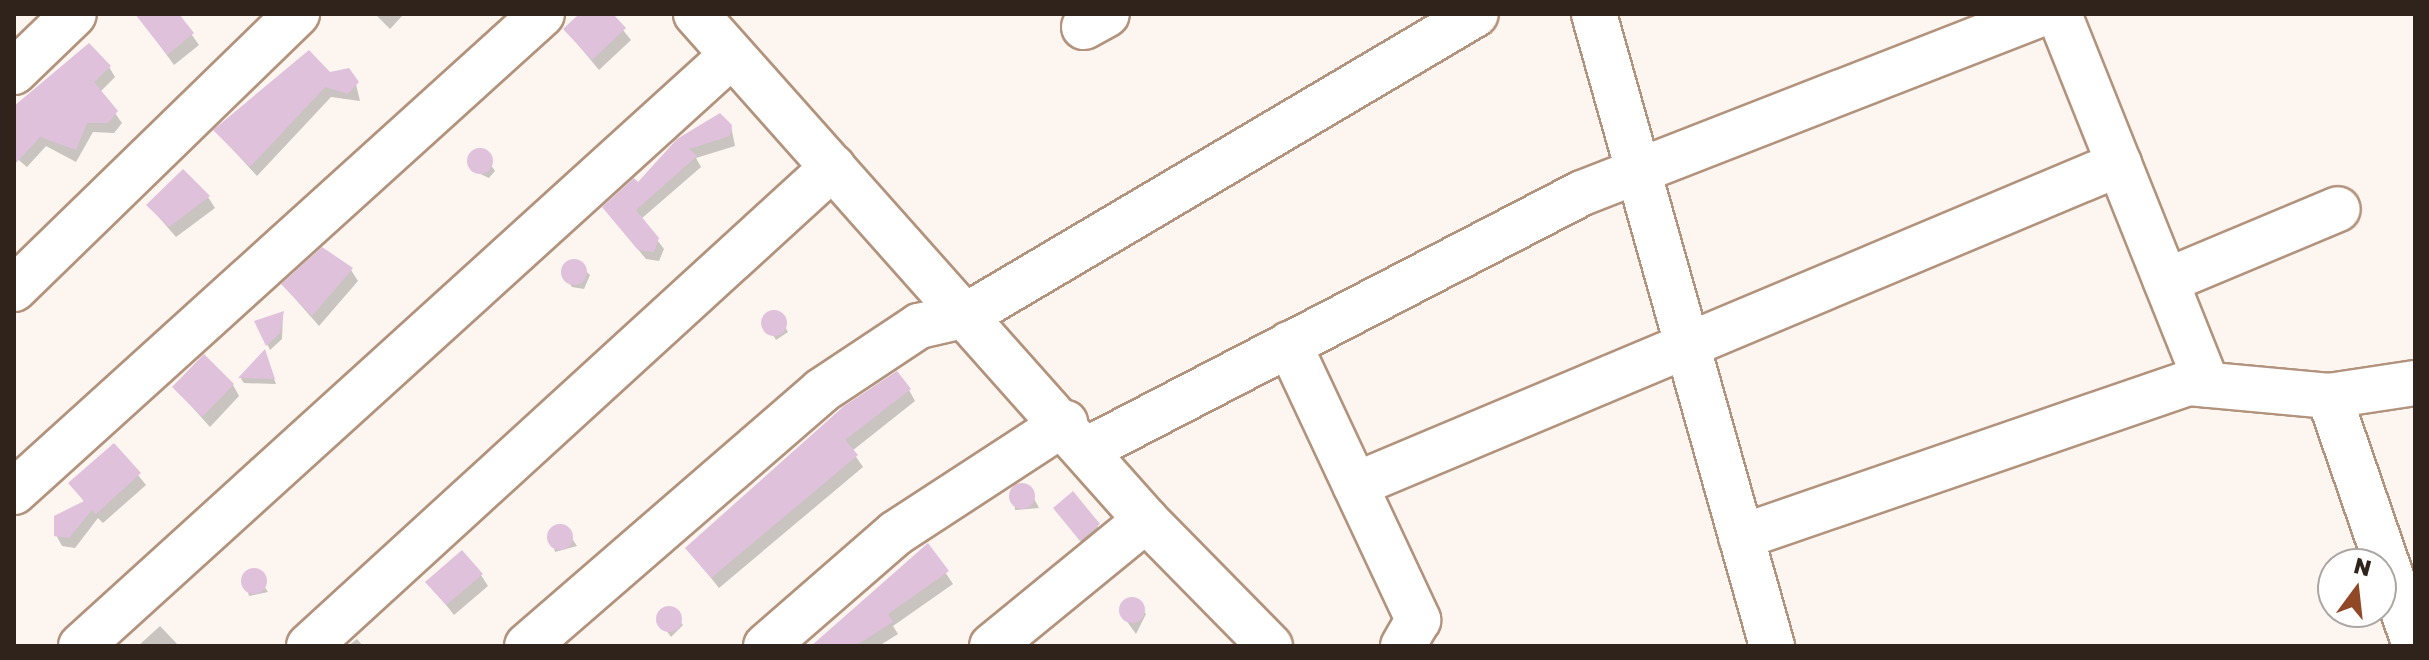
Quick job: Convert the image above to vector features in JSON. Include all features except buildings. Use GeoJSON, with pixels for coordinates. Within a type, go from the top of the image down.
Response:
{"type":"FeatureCollection","features":[{"type":"Feature","properties":{"kind":"street"},"geometry":{"type":"LineString","coordinates":[[14,72],[74,14]]}},
{"type":"Feature","properties":{"kind":"street"},"geometry":{"type":"LineString","coordinates":[[14,289],[297,14]]}},
{"type":"Feature","properties":{"kind":"street"},"geometry":{"type":"LineString","coordinates":[[14,492],[542,14]]}},
{"type":"Feature","properties":{"kind":"street"},"geometry":{"type":"LineString","coordinates":[[527,646],[821,391],[919,326],[967,315],[1476,14]]}},
{"type":"Feature","properties":{"kind":"street"},"geometry":{"type":"LineString","coordinates":[[1594,14],[1772,646]]}},
{"type":"Feature","properties":{"kind":"street"},"geometry":{"type":"LineString","coordinates":[[766,646],[896,533],[1076,436],[1289,344],[1582,193],[1640,175],[2042,14]]}},
{"type":"Feature","properties":{"kind":"street"},"geometry":{"type":"LineString","coordinates":[[2059,14],[2207,384]]}},
{"type":"Feature","properties":{"kind":"street"},"geometry":{"type":"LineString","coordinates":[[81,646],[721,29],[833,167],[1076,436],[1146,520],[1270,646]]}},
{"type":"Feature","properties":{"kind":"street"},"geometry":{"type":"LineString","coordinates":[[1355,485],[1689,349],[2119,164]]}},
{"type":"Feature","properties":{"kind":"street"},"geometry":{"type":"LineString","coordinates":[[309,646],[833,167]]}},
{"type":"Feature","properties":{"kind":"street"},"geometry":{"type":"LineString","coordinates":[[2166,281],[2338,209]]}},
{"type":"Feature","properties":{"kind":"street"},"geometry":{"type":"LineString","coordinates":[[1289,344],[1418,620],[1403,646]]}},
{"type":"Feature","properties":{"kind":"street"},"geometry":{"type":"LineString","coordinates":[[1741,537],[2189,383],[2329,396],[2415,383]]}},
{"type":"Feature","properties":{"kind":"street"},"geometry":{"type":"LineString","coordinates":[[2329,396],[2415,646]]}},
{"type":"Feature","properties":{"kind":"street"},"geometry":{"type":"LineString","coordinates":[[992,646],[1146,520]]}}]}
